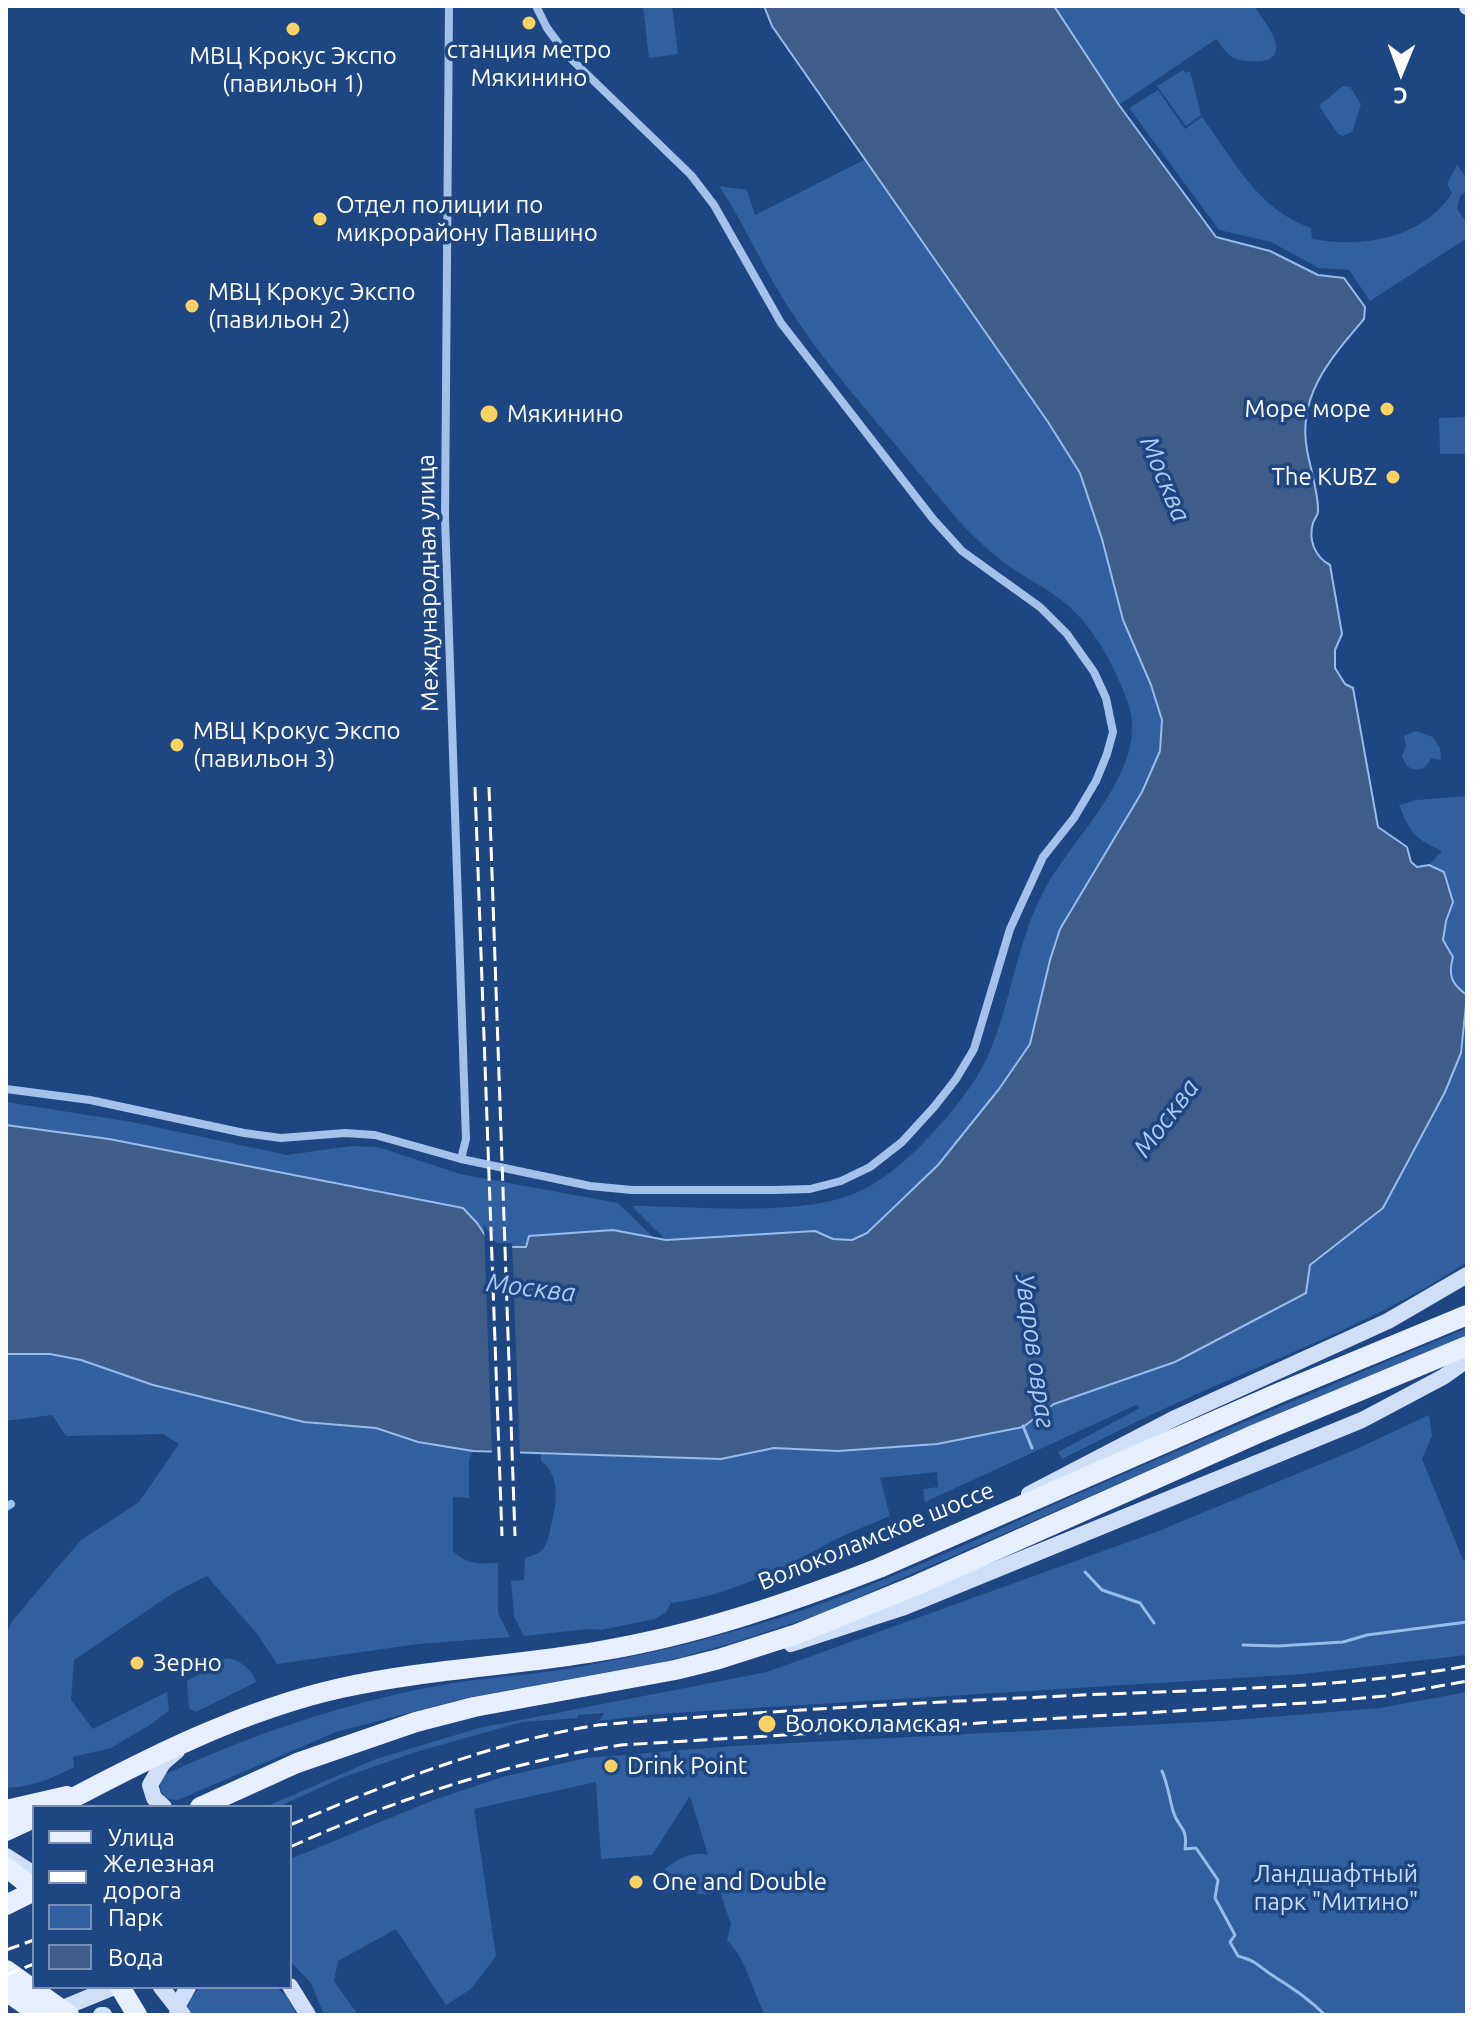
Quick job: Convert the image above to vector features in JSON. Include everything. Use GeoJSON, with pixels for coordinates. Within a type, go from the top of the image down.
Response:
{"type":"FeatureCollection","features":[{"type":"Feature","properties":{"kind":"main road"},"geometry":{"type":"LineString","coordinates":[[996,1517],[1023,1497],[1063,1475],[1173,1419],[1388,1321],[1467,1275]]}},
{"type":"Feature","properties":{"kind":"main road","name":"Волоколамское шоссе"},"geometry":{"type":"LineString","coordinates":[[60,1805],[188,1742],[253,1715],[341,1688],[601,1651],[712,1626],[818,1592],[1467,1315]]}},
{"type":"Feature","properties":{"kind":"main road"},"geometry":{"type":"LineString","coordinates":[[719,1659],[851,1613],[1256,1434],[1467,1346]]}},
{"type":"Feature","properties":{"kind":"main road"},"geometry":{"type":"LineString","coordinates":[[202,1805],[297,1763],[416,1722],[474,1707],[617,1682],[806,1641],[902,1608],[1305,1444],[1403,1400],[1467,1360]]}},
{"type":"Feature","properties":{"kind":"main road"},"geometry":{"type":"LineString","coordinates":[[162,1805],[154,1798],[150,1785],[163,1763],[188,1742]]}},
{"type":"Feature","properties":{"kind":"main road"},"geometry":{"type":"LineString","coordinates":[[6,1810],[86,1791]]}},
{"type":"Feature","properties":{"kind":"main road"},"geometry":{"type":"LineString","coordinates":[[6,1831],[32,1819]]}},
{"type":"Feature","properties":{"kind":"main road"},"geometry":{"type":"LineString","coordinates":[[6,1856],[32,1873]]}},
{"type":"Feature","properties":{"kind":"main road"},"geometry":{"type":"LineString","coordinates":[[6,1867],[32,1888]]}},
{"type":"Feature","properties":{"kind":"main road"},"geometry":{"type":"LineString","coordinates":[[6,1905],[32,1891]]}},
{"type":"Feature","properties":{"kind":"main road"},"geometry":{"type":"LineString","coordinates":[[6,1970],[32,1989]]}},
{"type":"Feature","properties":{"kind":"main road"},"geometry":{"type":"LineString","coordinates":[[33,1989],[69,2015]]}},
{"type":"Feature","properties":{"kind":"main road"},"geometry":{"type":"LineString","coordinates":[[6,1991],[43,2015],[112,1989]]}},
{"type":"Feature","properties":{"kind":"main road"},"geometry":{"type":"LineString","coordinates":[[118,1989],[137,2015]]}},
{"type":"Feature","properties":{"kind":"main road"},"geometry":{"type":"LineString","coordinates":[[162,1989],[180,2015]]}},
{"type":"Feature","properties":{"kind":"main road"},"geometry":{"type":"LineString","coordinates":[[180,2015],[178,2005],[187,1989]]}},
{"type":"Feature","properties":{"kind":"main road"},"geometry":{"type":"LineString","coordinates":[[292,1989],[308,2015]]}},
{"type":"Feature","properties":{"kind":"street","name":"Международная улица"},"geometry":{"type":"LineString","coordinates":[[449,6],[445,517],[466,1139],[461,1159]]}},
{"type":"Feature","properties":{"kind":"street"},"geometry":{"type":"LineString","coordinates":[[6,1089],[104,1102],[244,1133],[281,1138],[345,1133],[375,1135],[461,1159],[590,1186],[632,1190],[810,1189],[841,1181],[870,1167],[902,1142],[956,1079],[974,1049],[1010,929],[1043,857],[1074,818],[1096,781],[1113,732],[1109,707],[1094,672],[1067,634],[1040,607],[962,551],[933,519],[781,323],[714,205],[691,175],[567,55],[547,28],[536,6]]}},
{"type":"Feature","properties":{"kind":"green space"},"geometry":{"type":"Polygon","coordinates":[[[643,6],[672,6],[678,54],[649,58],[643,6]]]}},
{"type":"Feature","properties":{"kind":"green space"},"geometry":{"type":"Polygon","coordinates":[[[1054,6],[1254,6],[1273,36],[1275,52],[1267,60],[1240,60],[1229,55],[1216,39],[1119,105],[1054,6]]]}},
{"type":"Feature","properties":{"kind":"green space"},"geometry":{"type":"Polygon","coordinates":[[[1183,70],[1185,73],[1190,71],[1201,115],[1186,126],[1157,86],[1183,70]]]}},
{"type":"Feature","properties":{"kind":"green space"},"geometry":{"type":"Polygon","coordinates":[[[1343,86],[1350,87],[1361,104],[1352,132],[1342,136],[1319,106],[1343,86]]]}},
{"type":"Feature","properties":{"kind":"green space"},"geometry":{"type":"Polygon","coordinates":[[[1158,90],[1185,129],[1202,117],[1249,182],[1276,209],[1311,228],[1312,239],[1371,241],[1408,230],[1425,221],[1452,193],[1447,184],[1457,165],[1467,178],[1467,191],[1460,196],[1457,209],[1467,223],[1467,238],[1370,301],[1349,270],[1319,268],[1271,242],[1219,230],[1129,108],[1158,90]]]}},
{"type":"Feature","properties":{"kind":"green space"},"geometry":{"type":"Polygon","coordinates":[[[866,159],[1048,422],[1080,474],[1102,539],[1123,620],[1151,685],[1162,720],[1160,751],[1142,792],[1060,929],[1030,1044],[999,1089],[938,1165],[867,1233],[852,1240],[833,1239],[815,1231],[666,1240],[632,1206],[775,1208],[830,1201],[877,1182],[930,1136],[982,1068],[999,1026],[1022,944],[1037,904],[1060,865],[1107,799],[1129,751],[1132,727],[1128,703],[1095,636],[1065,603],[990,551],[942,501],[809,337],[776,288],[719,186],[747,190],[755,215],[866,159]]]}},
{"type":"Feature","properties":{"kind":"green space"},"geometry":{"type":"Polygon","coordinates":[[[1467,417],[1467,454],[1440,454],[1439,418],[1467,417]]]}},
{"type":"Feature","properties":{"kind":"green space"},"geometry":{"type":"Polygon","coordinates":[[[1416,731],[1433,737],[1440,748],[1441,760],[1431,758],[1421,769],[1407,766],[1402,756],[1406,746],[1404,736],[1416,731]]]}},
{"type":"Feature","properties":{"kind":"green space"},"geometry":{"type":"Polygon","coordinates":[[[1467,796],[1467,995],[1452,979],[1453,957],[1443,941],[1453,902],[1444,872],[1429,865],[1442,851],[1414,834],[1399,805],[1417,800],[1467,796]]]}},
{"type":"Feature","properties":{"kind":"green space"},"geometry":{"type":"Polygon","coordinates":[[[1467,1011],[1467,1262],[1362,1321],[1162,1410],[1062,1459],[1058,1452],[1140,1408],[1136,1405],[925,1502],[923,1489],[938,1487],[937,1472],[880,1478],[890,1516],[752,1581],[712,1595],[671,1603],[666,1612],[655,1619],[601,1630],[524,1636],[514,1617],[511,1581],[524,1580],[525,1558],[538,1553],[546,1545],[556,1500],[555,1483],[548,1467],[541,1461],[541,1454],[721,1459],[774,1448],[838,1451],[937,1444],[1023,1427],[1054,1404],[1175,1362],[1306,1293],[1310,1265],[1383,1208],[1445,1092],[1461,1053],[1467,1011]]]}},
{"type":"Feature","properties":{"kind":"green space"},"geometry":{"type":"Polygon","coordinates":[[[6,1102],[132,1122],[287,1155],[351,1146],[378,1147],[460,1174],[618,1203],[654,1238],[613,1230],[527,1247],[492,1247],[463,1208],[109,1139],[6,1125],[6,1102]]]}},
{"type":"Feature","properties":{"kind":"green space"},"geometry":{"type":"Polygon","coordinates":[[[1467,1328],[1467,1336],[1262,1421],[820,1614],[667,1661],[466,1698],[336,1732],[178,1800],[168,1799],[161,1790],[160,1784],[166,1774],[265,1733],[332,1711],[436,1686],[560,1670],[642,1654],[723,1635],[814,1606],[925,1562],[1467,1328]]]}},
{"type":"Feature","properties":{"kind":"green space"},"geometry":{"type":"Polygon","coordinates":[[[6,1354],[50,1354],[81,1360],[153,1385],[304,1422],[376,1428],[418,1442],[473,1451],[469,1459],[469,1498],[453,1497],[453,1551],[469,1561],[498,1563],[498,1613],[510,1637],[418,1644],[277,1664],[257,1634],[207,1576],[173,1593],[74,1660],[71,1700],[93,1729],[167,1692],[169,1710],[111,1748],[73,1757],[74,1767],[66,1771],[32,1784],[6,1788],[6,1634],[12,1621],[81,1540],[139,1502],[179,1444],[163,1434],[66,1436],[52,1415],[6,1421],[6,1354]]]}},
{"type":"Feature","properties":{"kind":"green space"},"geometry":{"type":"Polygon","coordinates":[[[1429,1415],[1432,1436],[1422,1459],[1463,1560],[1467,1560],[1467,1655],[1303,1674],[658,1714],[599,1721],[604,1713],[522,1722],[416,1752],[344,1777],[282,1805],[270,1805],[376,1759],[479,1728],[767,1672],[1156,1532],[1352,1451],[1429,1415]]]}},
{"type":"Feature","properties":{"kind":"green space"},"geometry":{"type":"Polygon","coordinates":[[[226,1658],[244,1666],[256,1682],[196,1712],[189,1708],[187,1681],[226,1658]]]}},
{"type":"Feature","properties":{"kind":"green space","name":"Ландшафтный парк \"Митино\""},"geometry":{"type":"Polygon","coordinates":[[[1467,1692],[1467,2015],[765,2015],[744,1966],[727,1940],[731,1924],[719,1889],[707,1894],[687,1891],[667,1884],[661,1872],[689,1855],[708,1855],[690,1796],[652,1855],[601,1859],[596,1782],[474,1809],[496,1956],[471,1989],[446,2005],[396,1929],[338,1961],[334,1981],[358,2015],[324,2015],[311,1983],[292,1963],[292,1858],[434,1800],[502,1777],[586,1758],[733,1746],[1222,1721],[1379,1708],[1467,1692]]]}},
{"type":"Feature","properties":{"kind":"green space"},"geometry":{"type":"Polygon","coordinates":[[[198,1989],[278,1989],[297,2015],[185,2015],[190,1999],[198,1989]]]}},
{"type":"Feature","properties":{"kind":"water","name":"Москва"},"geometry":{"type":"Polygon","coordinates":[[[764,6],[1054,6],[1119,105],[1216,237],[1270,251],[1318,275],[1344,278],[1365,307],[1364,319],[1319,378],[1307,412],[1307,450],[1318,505],[1312,542],[1320,557],[1330,565],[1342,634],[1335,650],[1335,668],[1345,684],[1353,688],[1378,827],[1407,847],[1411,862],[1417,867],[1429,865],[1444,872],[1453,902],[1443,940],[1453,957],[1452,979],[1467,995],[1461,1053],[1445,1092],[1383,1208],[1310,1265],[1306,1293],[1175,1362],[1054,1404],[1023,1427],[937,1444],[838,1451],[774,1448],[721,1459],[473,1451],[418,1442],[376,1428],[304,1422],[153,1385],[81,1360],[50,1354],[6,1354],[6,1125],[109,1139],[463,1208],[493,1247],[526,1247],[529,1236],[613,1230],[666,1240],[815,1231],[833,1239],[852,1240],[867,1233],[938,1165],[999,1089],[1030,1044],[1060,929],[1142,792],[1160,751],[1162,720],[1151,685],[1123,620],[1102,539],[1080,473],[1048,422],[772,26],[764,6]]]}},
{"type":"Feature","properties":{"kind":"pier"},"geometry":{"type":"Polygon","coordinates":[[[484,1225],[496,1243],[512,1243],[520,1457],[492,1456],[484,1225]]]}},
{"type":"Feature","properties":{"kind":"waterway","name":"Уваров овраг"},"geometry":{"type":"LineString","coordinates":[[1023,1426],[1032,1448]]}},
{"type":"Feature","properties":{"kind":"waterway","name":"Уваров овраг"},"geometry":{"type":"LineString","coordinates":[[1085,1572],[1102,1590],[1140,1603],[1154,1623]]}},
{"type":"Feature","properties":{"kind":"waterway"},"geometry":{"type":"LineString","coordinates":[[1243,1645],[1343,1642],[1367,1635],[1467,1622]]}},
{"type":"Feature","properties":{"kind":"waterway","name":"Уваров овраг"},"geometry":{"type":"LineString","coordinates":[[1162,1771],[1175,1817],[1184,1831],[1185,1849],[1196,1848],[1218,1880],[1215,1898],[1235,1935],[1230,1942],[1238,1956],[1257,1964],[1325,2015]]}},
{"type":"Feature","properties":{"kind":"railway"},"geometry":{"type":"LineString","coordinates":[[475,787],[502,1536]]}},
{"type":"Feature","properties":{"kind":"railway"},"geometry":{"type":"LineString","coordinates":[[489,787],[515,1536]]}},
{"type":"Feature","properties":{"kind":"railway"},"geometry":{"type":"LineString","coordinates":[[292,1824],[403,1779],[480,1753],[558,1732],[598,1725],[889,1705],[1316,1684],[1467,1666]]}},
{"type":"Feature","properties":{"kind":"railway"},"geometry":{"type":"LineString","coordinates":[[292,1846],[370,1813],[452,1785],[535,1762],[621,1745],[1322,1702],[1385,1696],[1467,1681]]}},
{"type":"Feature","properties":{"kind":"railway"},"geometry":{"type":"LineString","coordinates":[[6,1950],[32,1941]]}},
{"type":"Feature","properties":{"kind":"railway"},"geometry":{"type":"LineString","coordinates":[[6,1975],[32,1965]]}},
{"type":"Feature","properties":{"kind":"place","name":"станция метро Мякинино"},"geometry":{"type":"Point","coordinates":[529,23]}},
{"type":"Feature","properties":{"kind":"place","name":"МВЦ Крокус Экспо (павильон 1)"},"geometry":{"type":"Point","coordinates":[293,29]}},
{"type":"Feature","properties":{"kind":"place","name":"Отдел полиции по микрорайону Павшино"},"geometry":{"type":"Point","coordinates":[320,219]}},
{"type":"Feature","properties":{"kind":"place","name":"МВЦ Крокус Экспо (павильон 2)"},"geometry":{"type":"Point","coordinates":[192,306]}},
{"type":"Feature","properties":{"kind":"place","name":"Море море"},"geometry":{"type":"Point","coordinates":[1387,409]}},
{"type":"Feature","properties":{"kind":"place","name":"Мякинино"},"geometry":{"type":"Point","coordinates":[489,414]}},
{"type":"Feature","properties":{"kind":"place","name":"The KUBZ"},"geometry":{"type":"Point","coordinates":[1393,477]}},
{"type":"Feature","properties":{"kind":"place","name":"МВЦ Крокус Экспо (павильон 3)"},"geometry":{"type":"Point","coordinates":[177,745]}},
{"type":"Feature","properties":{"kind":"place","name":"Зерно"},"geometry":{"type":"Point","coordinates":[137,1663]}},
{"type":"Feature","properties":{"kind":"place","name":"Волоколамская"},"geometry":{"type":"Point","coordinates":[767,1724]}},
{"type":"Feature","properties":{"kind":"place","name":"Drink Point"},"geometry":{"type":"Point","coordinates":[611,1766]}},
{"type":"Feature","properties":{"kind":"place","name":"One and Double"},"geometry":{"type":"Point","coordinates":[636,1882]}}]}
